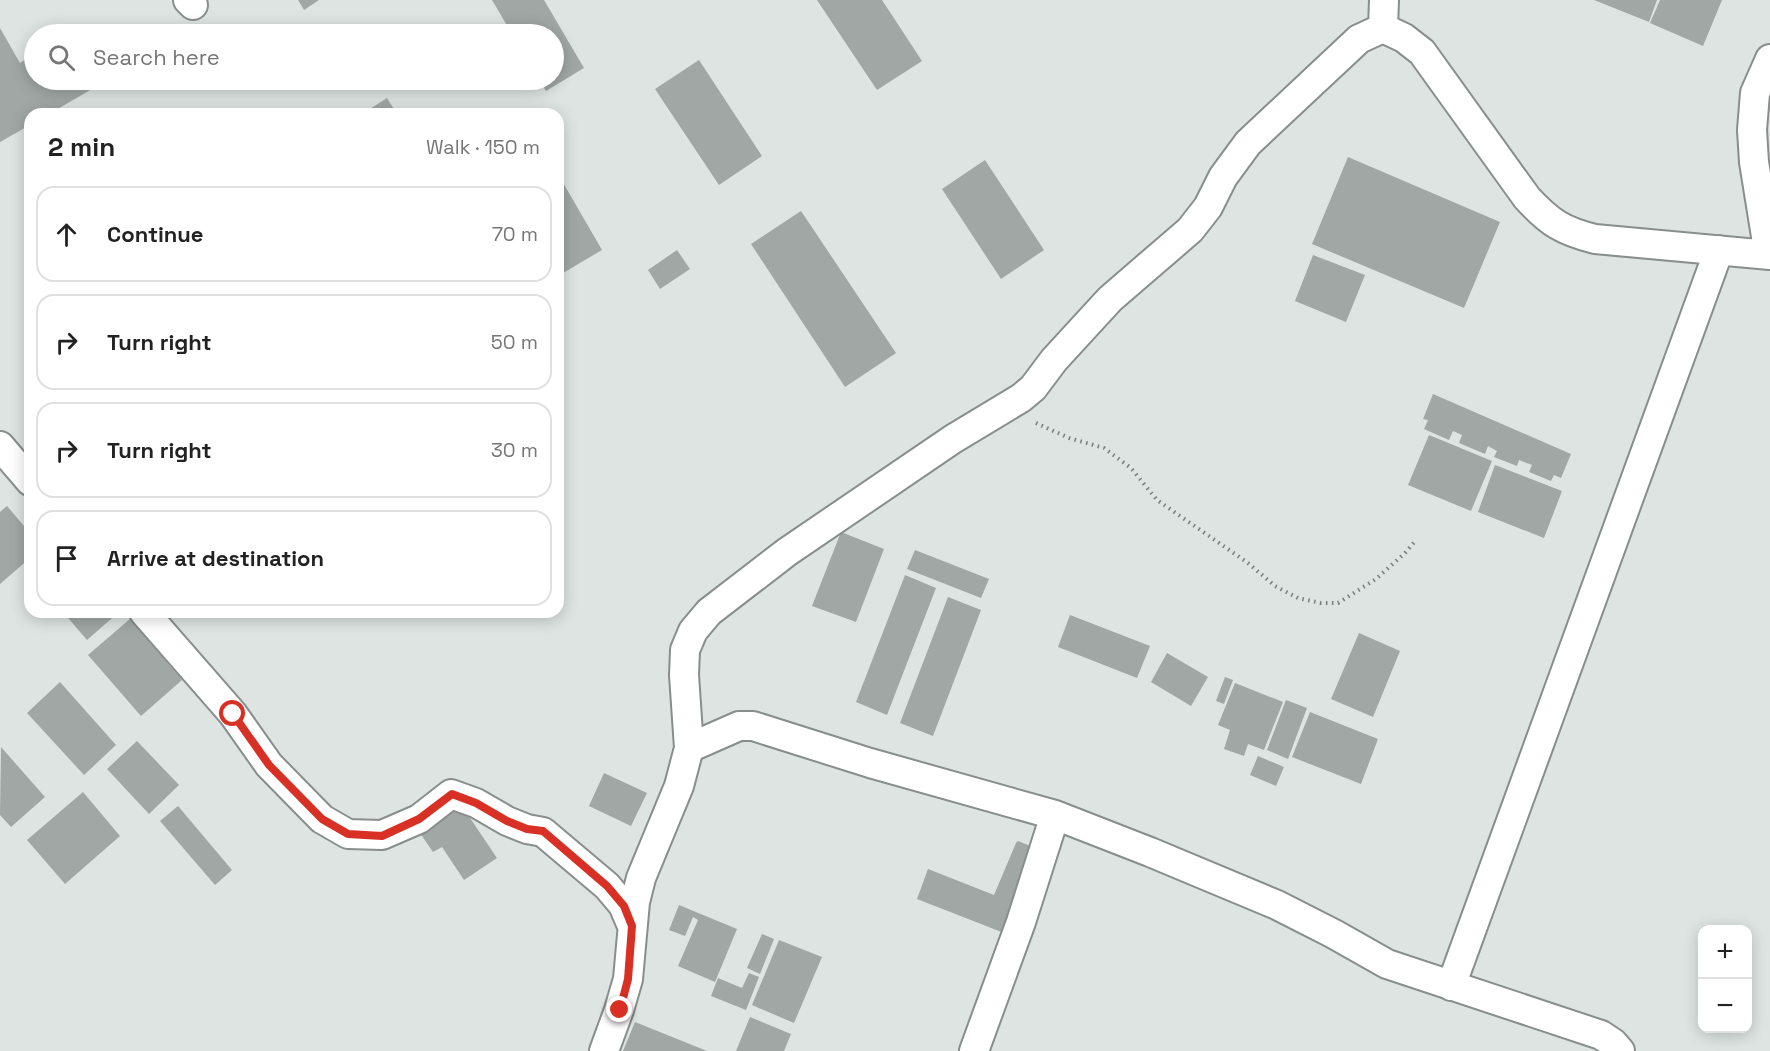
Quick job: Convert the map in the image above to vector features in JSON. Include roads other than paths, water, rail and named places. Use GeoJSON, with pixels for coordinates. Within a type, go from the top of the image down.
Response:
{"type":"FeatureCollection","features":[{"type":"Feature","properties":{"kind":"street"},"geometry":{"type":"LineString","coordinates":[[1383,28],[1384,0]]}},
{"type":"Feature","properties":{"kind":"street"},"geometry":{"type":"LineString","coordinates":[[1383,28],[1404,38],[1422,52],[1527,198],[1543,216],[1569,233],[1595,239],[1769,255],[1754,162],[1752,130],[1755,93],[1770,59]]}},
{"type":"Feature","properties":{"kind":"street"},"geometry":{"type":"LineString","coordinates":[[604,1051],[620,1010],[628,979],[635,902],[641,878],[679,786],[689,748],[684,675],[685,650],[693,631],[709,612],[797,546],[953,439],[1021,399],[1110,299],[1190,231],[1208,207],[1223,177],[1248,143],[1359,39],[1383,28]]}},
{"type":"Feature","properties":{"kind":"street"},"geometry":{"type":"LineString","coordinates":[[1451,986],[1719,250]]}},
{"type":"Feature","properties":{"kind":"street"},"geometry":{"type":"LineString","coordinates":[[0,446],[24,474]]}},
{"type":"Feature","properties":{"kind":"street"},"geometry":{"type":"LineString","coordinates":[[149,618],[233,714],[269,765],[322,819],[348,834],[382,836],[419,819],[452,794],[476,803],[517,825],[543,831],[607,886],[624,906],[632,926]]}},
{"type":"Feature","properties":{"kind":"street"},"geometry":{"type":"LineString","coordinates":[[689,748],[739,726],[753,726],[870,764],[1055,815],[1277,905],[1387,964],[1601,1035],[1620,1051]]}},
{"type":"Feature","properties":{"kind":"street"},"geometry":{"type":"LineString","coordinates":[[974,1051],[1021,922],[1055,815]]}}]}
